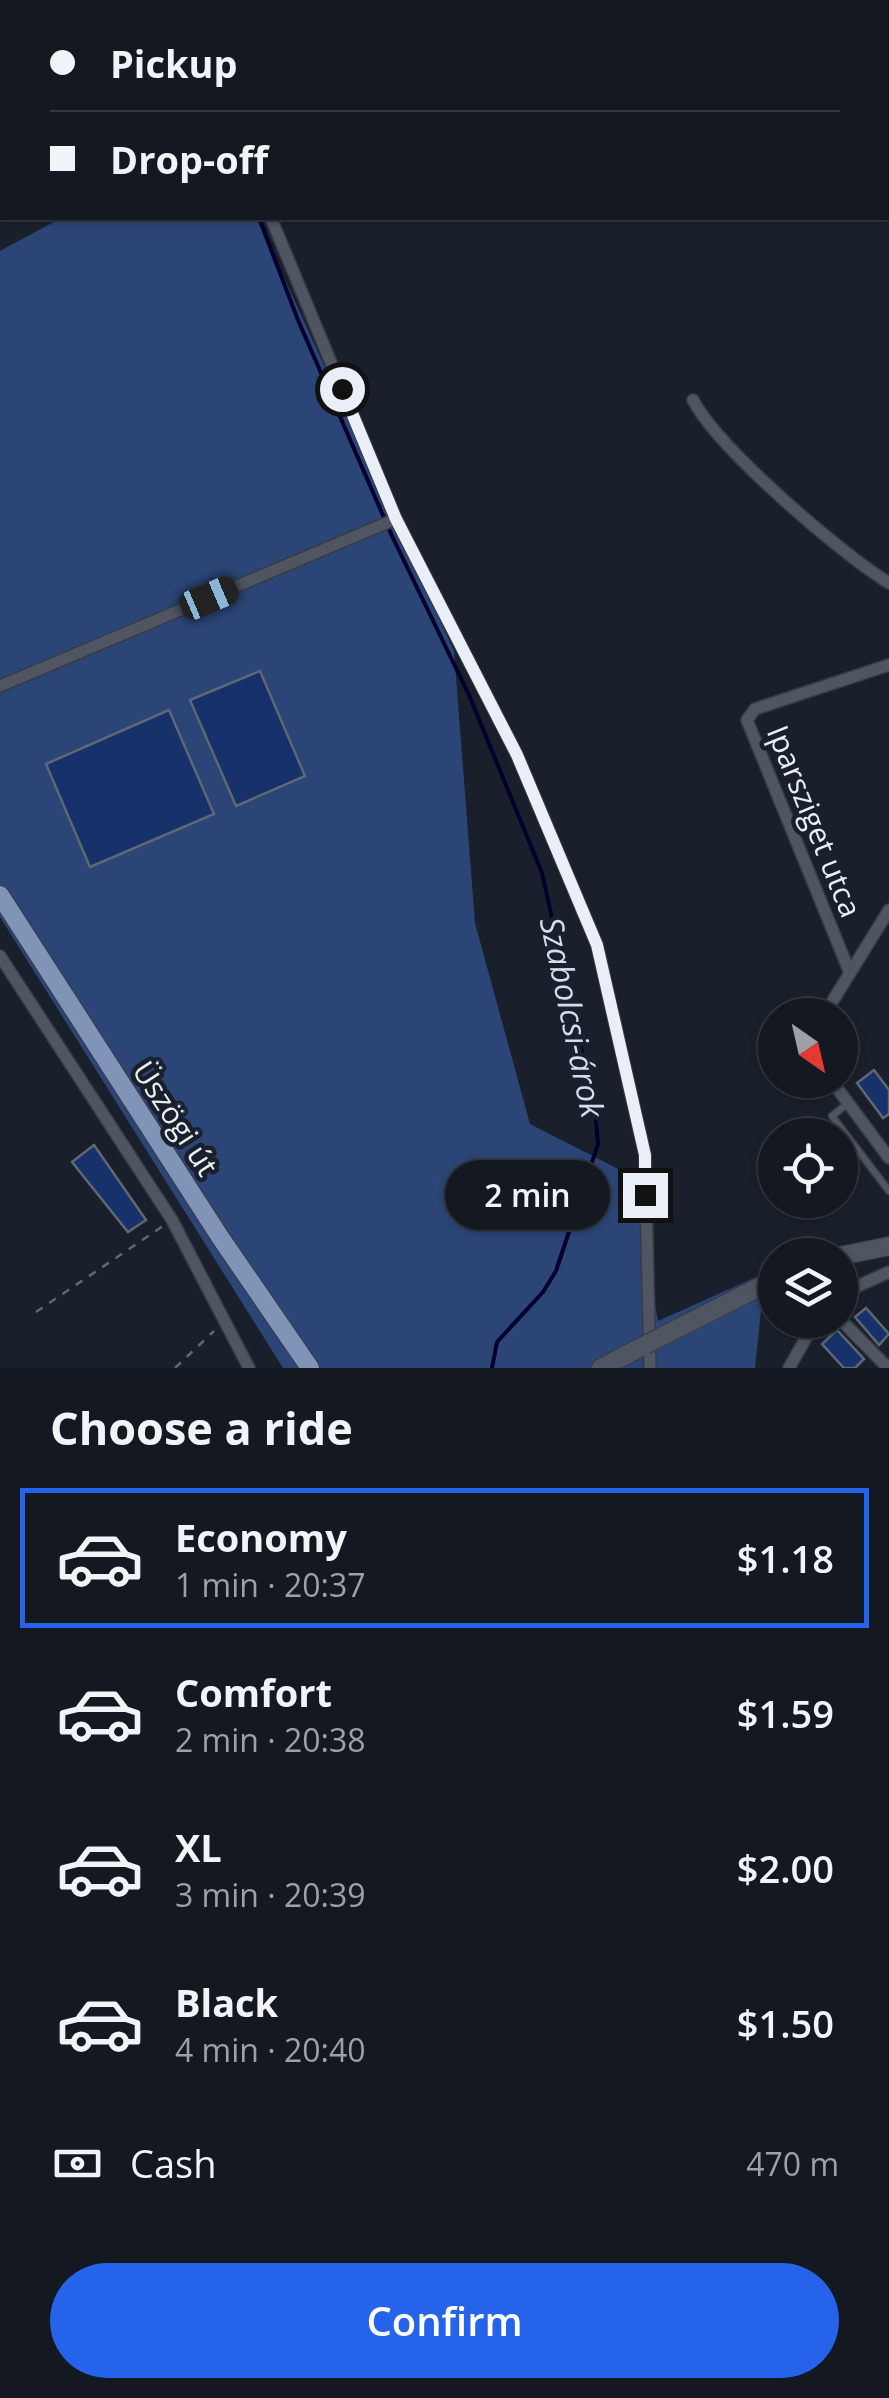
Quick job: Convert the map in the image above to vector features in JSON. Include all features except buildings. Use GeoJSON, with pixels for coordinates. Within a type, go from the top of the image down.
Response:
{"type":"FeatureCollection","features":[{"type":"Feature","properties":{"kind":"main road","name":"Üszögi út"},"geometry":{"type":"LineString","coordinates":[[0,896],[220,1237],[310,1368]]}},
{"type":"Feature","properties":{"kind":"main road"},"geometry":{"type":"LineString","coordinates":[[858,1252],[889,1246]]}},
{"type":"Feature","properties":{"kind":"main road"},"geometry":{"type":"LineString","coordinates":[[601,1368],[758,1288]]}},
{"type":"Feature","properties":{"kind":"street"},"geometry":{"type":"LineString","coordinates":[[272,220],[390,521],[517,755],[597,945],[645,1155],[650,1368]]}},
{"type":"Feature","properties":{"kind":"street"},"geometry":{"type":"LineString","coordinates":[[693,400],[704,421],[738,453],[845,551],[889,583]]}},
{"type":"Feature","properties":{"kind":"street"},"geometry":{"type":"LineString","coordinates":[[0,686],[390,521]]}},
{"type":"Feature","properties":{"kind":"street","name":"Iparsziget utca"},"geometry":{"type":"LineString","coordinates":[[850,973],[747,720],[756,709],[889,665]]}},
{"type":"Feature","properties":{"kind":"street","name":"Iparsziget utca"},"geometry":{"type":"LineString","coordinates":[[835,998],[889,910]]}},
{"type":"Feature","properties":{"kind":"street"},"geometry":{"type":"LineString","coordinates":[[0,956],[172,1220],[249,1368]]}},
{"type":"Feature","properties":{"kind":"street"},"geometry":{"type":"LineString","coordinates":[[844,1098],[889,1158]]}},
{"type":"Feature","properties":{"kind":"street"},"geometry":{"type":"LineString","coordinates":[[858,1286],[889,1272]]}},
{"type":"Feature","properties":{"kind":"street"},"geometry":{"type":"LineString","coordinates":[[858,1337],[888,1368]]}},
{"type":"Feature","properties":{"kind":"street"},"geometry":{"type":"LineString","coordinates":[[789,1368],[806,1338]]}},
{"type":"Feature","properties":{"kind":"lane"},"geometry":{"type":"LineString","coordinates":[[848,1103],[832,1116],[889,1191]]}},
{"type":"Feature","properties":{"kind":"path"},"geometry":{"type":"LineString","coordinates":[[36,1312],[172,1220]]}},
{"type":"Feature","properties":{"kind":"path"},"geometry":{"type":"LineString","coordinates":[[175,1368],[225,1321]]}},
{"type":"Feature","properties":{"kind":"shaded area"},"geometry":{"type":"Polygon","coordinates":[[[57,220],[258,220],[454,651],[475,923],[530,1124],[632,1176],[658,1321],[758,1276],[755,1368],[283,1368],[0,917],[0,251],[57,220]]]}},
{"type":"Feature","properties":{"kind":"waterway","name":"Szabolcsi-árok"},"geometry":{"type":"LineString","coordinates":[[260,220],[298,320],[392,536],[469,695],[542,873],[595,1110],[598,1144],[556,1271],[543,1292],[497,1342],[492,1368]]}},
{"type":"Feature","properties":{"kind":"route"},"geometry":{"type":"LineString","coordinates":[[342,389],[396,519],[517,755],[597,945],[645,1155],[645,1195]]}}]}
